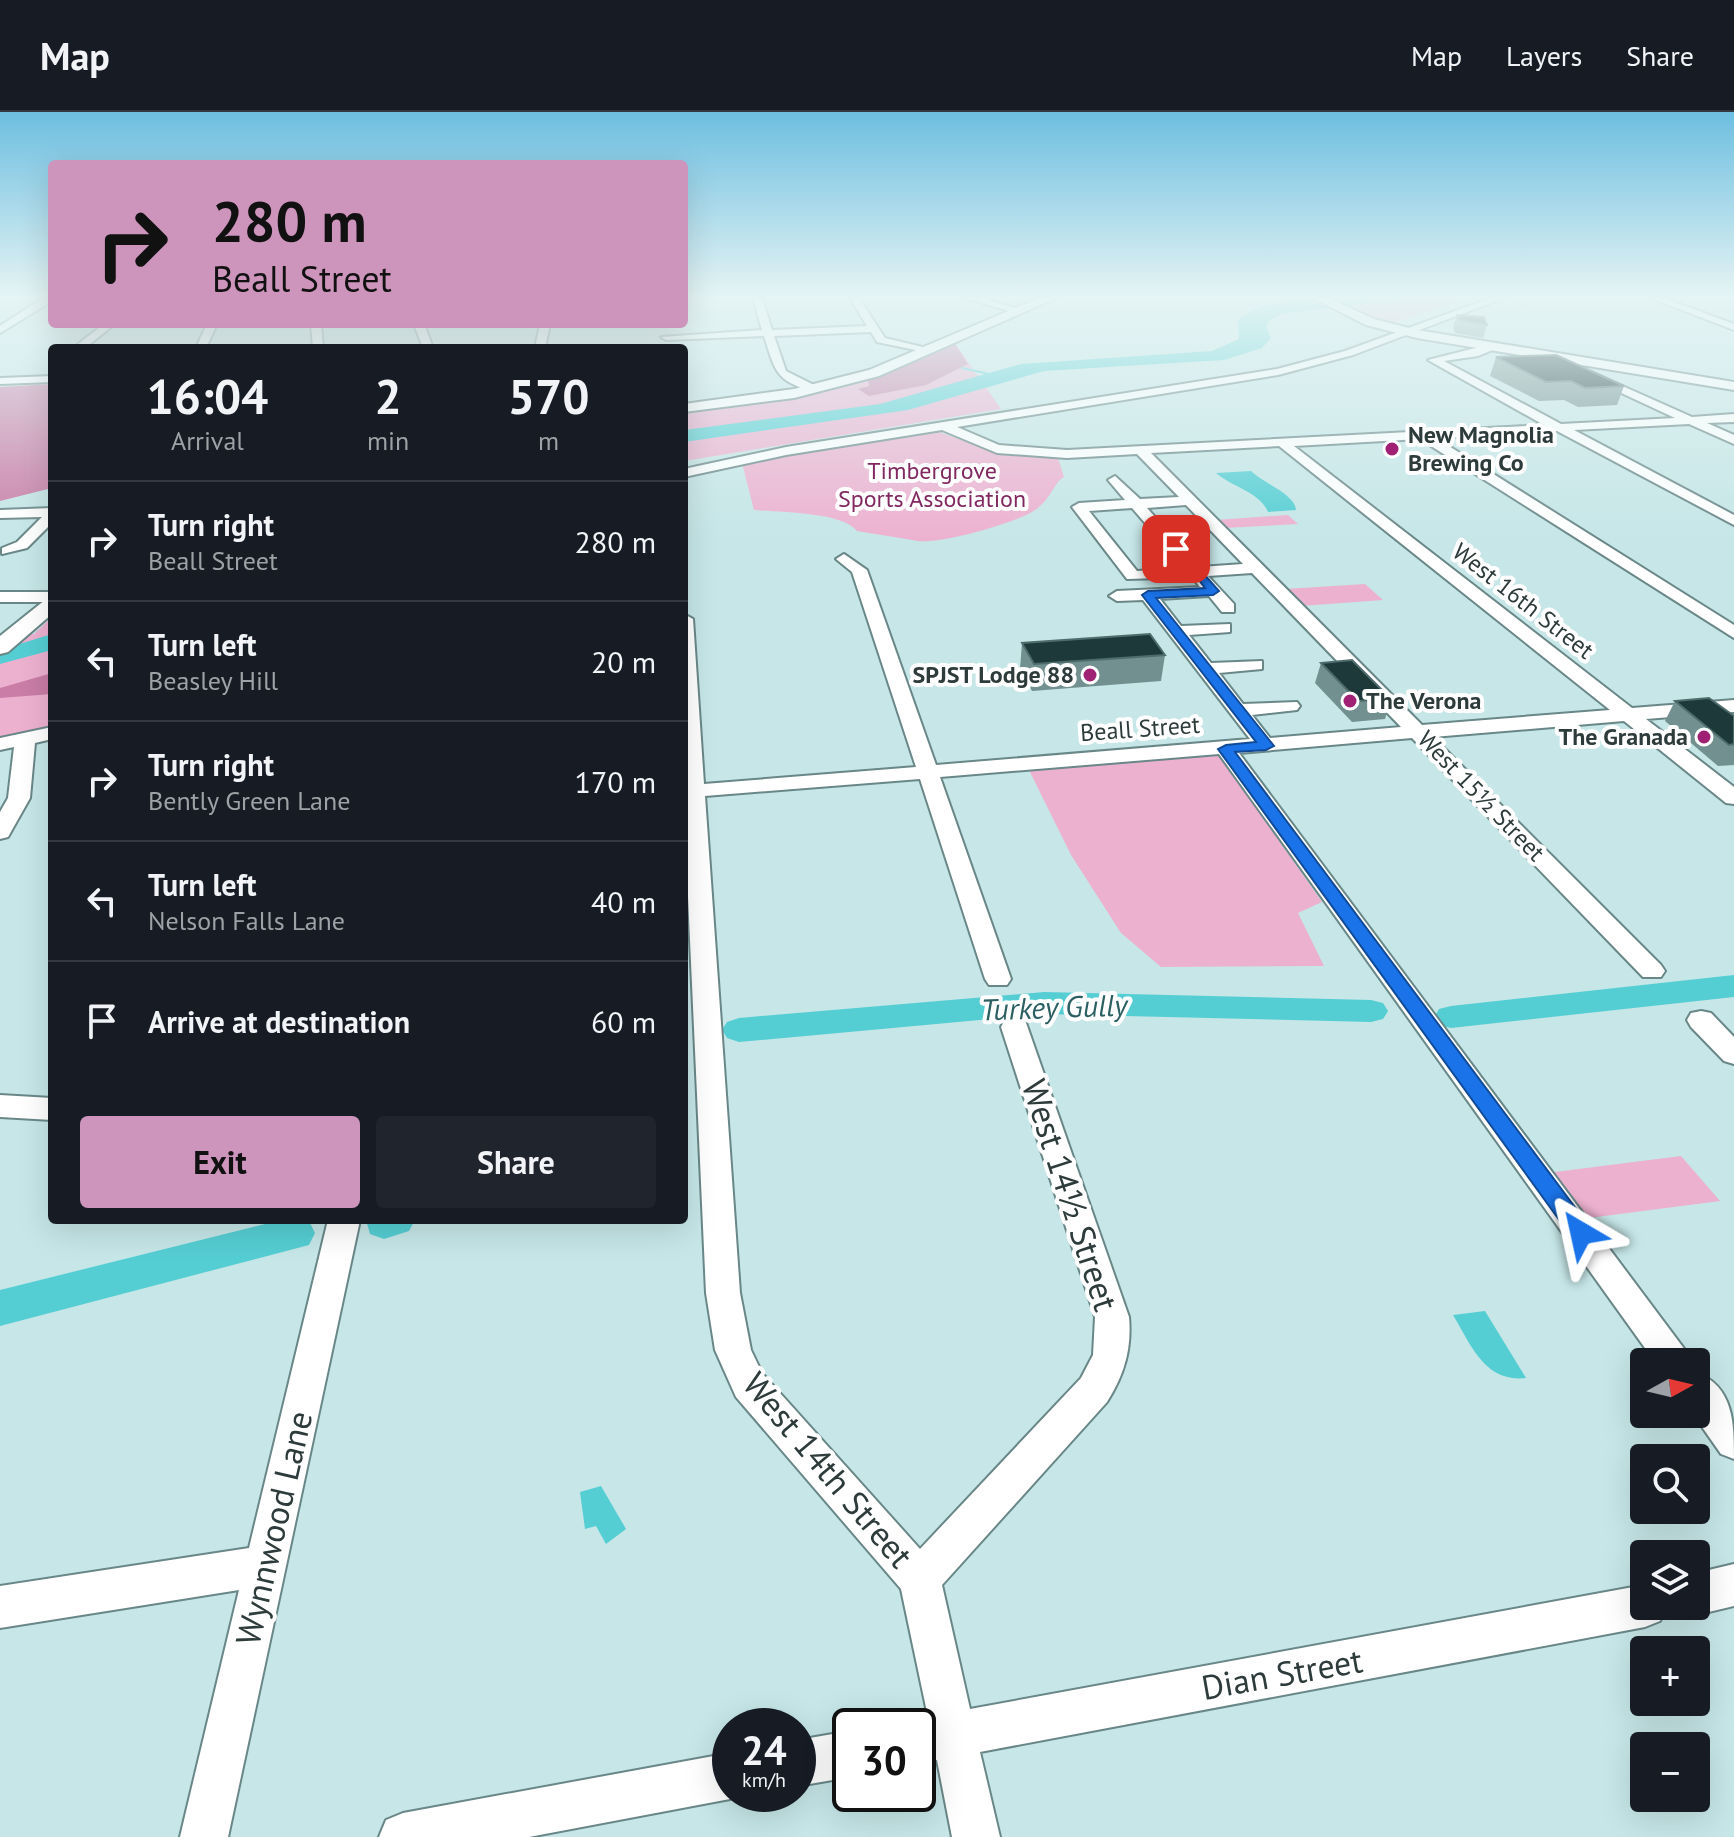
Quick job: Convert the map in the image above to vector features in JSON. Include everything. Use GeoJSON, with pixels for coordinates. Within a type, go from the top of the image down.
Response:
{"type":"FeatureCollection","features":[{"type":"Feature","properties":{"kind":"main road"},"geometry":{"type":"LineString","coordinates":[[688,401],[806,386],[828,378]]}},
{"type":"Feature","properties":{"kind":"main road"},"geometry":{"type":"LineString","coordinates":[[688,407],[844,378]]}},
{"type":"Feature","properties":{"kind":"main road"},"geometry":{"type":"LineString","coordinates":[[1687,378],[1734,386]]}},
{"type":"Feature","properties":{"kind":"main road"},"geometry":{"type":"LineString","coordinates":[[0,619],[48,581]]}},
{"type":"Feature","properties":{"kind":"main road"},"geometry":{"type":"LineString","coordinates":[[0,647],[48,607]]}},
{"type":"Feature","properties":{"kind":"street"},"geometry":{"type":"LineString","coordinates":[[793,378],[806,386]]}},
{"type":"Feature","properties":{"kind":"street"},"geometry":{"type":"LineString","coordinates":[[688,472],[759,455],[1078,400],[1224,378]]}},
{"type":"Feature","properties":{"kind":"street"},"geometry":{"type":"LineString","coordinates":[[1469,378],[1734,521]]}},
{"type":"Feature","properties":{"kind":"street"},"geometry":{"type":"LineString","coordinates":[[1599,378],[1734,440]]}},
{"type":"Feature","properties":{"kind":"street"},"geometry":{"type":"LineString","coordinates":[[0,381],[48,379]]}},
{"type":"Feature","properties":{"kind":"street"},"geometry":{"type":"LineString","coordinates":[[688,462],[941,426],[985,446],[1067,454],[1734,418]]}},
{"type":"Feature","properties":{"kind":"street"},"geometry":{"type":"LineString","coordinates":[[1423,435],[1734,633]]}},
{"type":"Feature","properties":{"kind":"street","name":"West 16th Street"},"geometry":{"type":"LineString","coordinates":[[1281,442],[1734,798]]}},
{"type":"Feature","properties":{"kind":"street","name":"West 15½ Street"},"geometry":{"type":"LineString","coordinates":[[1140,450],[1652,971]]}},
{"type":"Feature","properties":{"kind":"street"},"geometry":{"type":"LineString","coordinates":[[1115,480],[1228,608]]}},
{"type":"Feature","properties":{"kind":"street"},"geometry":{"type":"LineString","coordinates":[[1191,501],[1079,507],[1133,576],[1257,568]]}},
{"type":"Feature","properties":{"kind":"street"},"geometry":{"type":"LineString","coordinates":[[0,514],[48,513]]}},
{"type":"Feature","properties":{"kind":"street"},"geometry":{"type":"LineString","coordinates":[[7,551],[22,545],[48,517]]}},
{"type":"Feature","properties":{"kind":"street"},"geometry":{"type":"LineString","coordinates":[[844,559],[859,570],[998,979]]}},
{"type":"Feature","properties":{"kind":"street"},"geometry":{"type":"LineString","coordinates":[[1117,596],[1213,591]]}},
{"type":"Feature","properties":{"kind":"street"},"geometry":{"type":"LineString","coordinates":[[1148,595],[1266,746]]}},
{"type":"Feature","properties":{"kind":"street"},"geometry":{"type":"LineString","coordinates":[[0,597],[48,597]]}},
{"type":"Feature","properties":{"kind":"street"},"geometry":{"type":"LineString","coordinates":[[1177,631],[1224,628]]}},
{"type":"Feature","properties":{"kind":"street"},"geometry":{"type":"LineString","coordinates":[[1206,669],[1256,665]]}},
{"type":"Feature","properties":{"kind":"street","name":"West 14th Street"},"geometry":{"type":"LineString","coordinates":[[688,695],[723,1293],[733,1350],[749,1385],[920,1579],[933,1708]]}},
{"type":"Feature","properties":{"kind":"street"},"geometry":{"type":"LineString","coordinates":[[1238,710],[1290,706]]}},
{"type":"Feature","properties":{"kind":"street","name":"Beall Street"},"geometry":{"type":"LineString","coordinates":[[693,791],[1734,706]]}},
{"type":"Feature","properties":{"kind":"street"},"geometry":{"type":"LineString","coordinates":[[0,762],[48,735]]}},
{"type":"Feature","properties":{"kind":"street"},"geometry":{"type":"LineString","coordinates":[[0,744],[48,751]]}},
{"type":"Feature","properties":{"kind":"street"},"geometry":{"type":"LineString","coordinates":[[0,832],[19,798],[24,748]]}},
{"type":"Feature","properties":{"kind":"street"},"geometry":{"type":"LineString","coordinates":[[1226,749],[1666,1348]]}},
{"type":"Feature","properties":{"kind":"street"},"geometry":{"type":"LineString","coordinates":[[1701,1020],[1734,1054]]}},
{"type":"Feature","properties":{"kind":"street","name":"West 14½ Street"},"geometry":{"type":"LineString","coordinates":[[920,1579],[1094,1390],[1109,1369],[1114,1344],[1112,1317],[1015,1027]]}},
{"type":"Feature","properties":{"kind":"street"},"geometry":{"type":"LineString","coordinates":[[0,1106],[48,1109]]}},
{"type":"Feature","properties":{"kind":"street","name":"Wynnwood Lane"},"geometry":{"type":"LineString","coordinates":[[204,1837],[343,1224]]}},
{"type":"Feature","properties":{"kind":"street"},"geometry":{"type":"LineString","coordinates":[[1710,1408],[1734,1441]]}},
{"type":"Feature","properties":{"kind":"street"},"geometry":{"type":"LineString","coordinates":[[0,1607],[265,1566]]}},
{"type":"Feature","properties":{"kind":"street"},"geometry":{"type":"LineString","coordinates":[[1710,1591],[1734,1585]]}},
{"type":"Feature","properties":{"kind":"street","name":"Dian Street"},"geometry":{"type":"LineString","coordinates":[[936,1738],[1630,1609]]}},
{"type":"Feature","properties":{"kind":"street","name":"West 14th Street"},"geometry":{"type":"LineString","coordinates":[[936,1738],[976,1837]]}},
{"type":"Feature","properties":{"kind":"street"},"geometry":{"type":"LineString","coordinates":[[403,1837],[712,1779]]}},
{"type":"Feature","properties":{"kind":"green space"},"geometry":{"type":"Polygon","coordinates":[[[847,378],[980,378],[1001,409],[688,460],[688,410],[808,392],[847,378]]]}},
{"type":"Feature","properties":{"kind":"green space","name":"Timbergrove Sports Association"},"geometry":{"type":"Polygon","coordinates":[[[939,432],[993,451],[1058,458],[1064,477],[1038,508],[1022,517],[975,532],[928,541],[857,531],[850,525],[825,517],[754,510],[742,463],[813,449],[939,432]]]}},
{"type":"Feature","properties":{"kind":"green space"},"geometry":{"type":"Polygon","coordinates":[[[1288,515],[1298,524],[1224,528],[1215,520],[1288,515]]]}},
{"type":"Feature","properties":{"kind":"green space"},"geometry":{"type":"Polygon","coordinates":[[[1365,584],[1383,600],[1301,606],[1285,589],[1365,584]]]}},
{"type":"Feature","properties":{"kind":"green space"},"geometry":{"type":"Polygon","coordinates":[[[48,621],[48,730],[0,740],[0,638],[34,634],[48,621]]]}},
{"type":"Feature","properties":{"kind":"green space"},"geometry":{"type":"Polygon","coordinates":[[[1218,754],[1322,902],[1298,913],[1324,966],[1161,967],[1121,933],[1071,855],[1029,770],[1218,754]]]}},
{"type":"Feature","properties":{"kind":"green space"},"geometry":{"type":"Polygon","coordinates":[[[1681,1156],[1720,1201],[1581,1219],[1547,1173],[1681,1156]]]}},
{"type":"Feature","properties":{"kind":"shaded area"},"geometry":{"type":"Polygon","coordinates":[[[939,378],[926,385],[869,396],[858,389],[869,386],[868,380],[939,378]]]}},
{"type":"Feature","properties":{"kind":"shaded area"},"geometry":{"type":"Polygon","coordinates":[[[48,384],[48,489],[0,501],[0,387],[48,384]]]}},
{"type":"Feature","properties":{"kind":"shaded area"},"geometry":{"type":"Polygon","coordinates":[[[48,674],[48,694],[0,698],[0,688],[48,674]]]}},
{"type":"Feature","properties":{"kind":"water"},"geometry":{"type":"Polygon","coordinates":[[[970,378],[1018,378],[908,410],[688,441],[688,429],[880,404],[970,378]]]}},
{"type":"Feature","properties":{"kind":"water"},"geometry":{"type":"Polygon","coordinates":[[[1251,471],[1290,499],[1296,510],[1268,512],[1259,499],[1216,473],[1251,471]]]}},
{"type":"Feature","properties":{"kind":"water"},"geometry":{"type":"Polygon","coordinates":[[[48,635],[48,651],[0,664],[0,650],[48,635]]]}},
{"type":"Feature","properties":{"kind":"water"},"geometry":{"type":"Polygon","coordinates":[[[1485,1311],[1526,1378],[1512,1378],[1490,1368],[1473,1349],[1453,1315],[1485,1311]]]}},
{"type":"Feature","properties":{"kind":"water"},"geometry":{"type":"Polygon","coordinates":[[[601,1486],[626,1529],[606,1544],[596,1526],[585,1529],[580,1492],[601,1486]]]}},
{"type":"Feature","properties":{"kind":"building"},"geometry":{"type":"Polygon","coordinates":[[[1539,378],[1608,378],[1624,386],[1585,388],[1571,381],[1546,382],[1539,378]]]}},
{"type":"Feature","properties":{"kind":"building"},"geometry":{"type":"Polygon","coordinates":[[[1150,634],[1165,655],[1034,664],[1022,643],[1150,634]]]}},
{"type":"Feature","properties":{"kind":"building"},"geometry":{"type":"Polygon","coordinates":[[[1352,660],[1391,699],[1358,701],[1321,663],[1352,660]]]}},
{"type":"Feature","properties":{"kind":"building"},"geometry":{"type":"Polygon","coordinates":[[[1709,698],[1734,716],[1734,744],[1729,745],[1675,701],[1709,698]]]}},
{"type":"Feature","properties":{"kind":"waterway","name":"Turkey Gully"},"geometry":{"type":"LineString","coordinates":[[1451,1017],[1734,986]]}},
{"type":"Feature","properties":{"kind":"waterway","name":"Turkey Gully"},"geometry":{"type":"LineString","coordinates":[[739,1030],[1044,1003],[1371,1011]]}},
{"type":"Feature","properties":{"kind":"waterway","name":"Turkey Gully"},"geometry":{"type":"LineString","coordinates":[[0,1308],[295,1233]]}},
{"type":"Feature","properties":{"kind":"place","name":"New Magnolia Brewing Co"},"geometry":{"type":"Point","coordinates":[1392,449]}},
{"type":"Feature","properties":{"kind":"place","name":"SPJST Lodge 88"},"geometry":{"type":"Point","coordinates":[1090,675]}},
{"type":"Feature","properties":{"kind":"place","name":"The Verona"},"geometry":{"type":"Point","coordinates":[1350,701]}},
{"type":"Feature","properties":{"kind":"place","name":"The Granada"},"geometry":{"type":"Point","coordinates":[1704,737]}},
{"type":"Feature","properties":{"kind":"route"},"geometry":{"type":"LineString","coordinates":[[1176,549],[1213,591],[1148,595],[1266,746],[1226,749],[1581,1233]]}}]}
